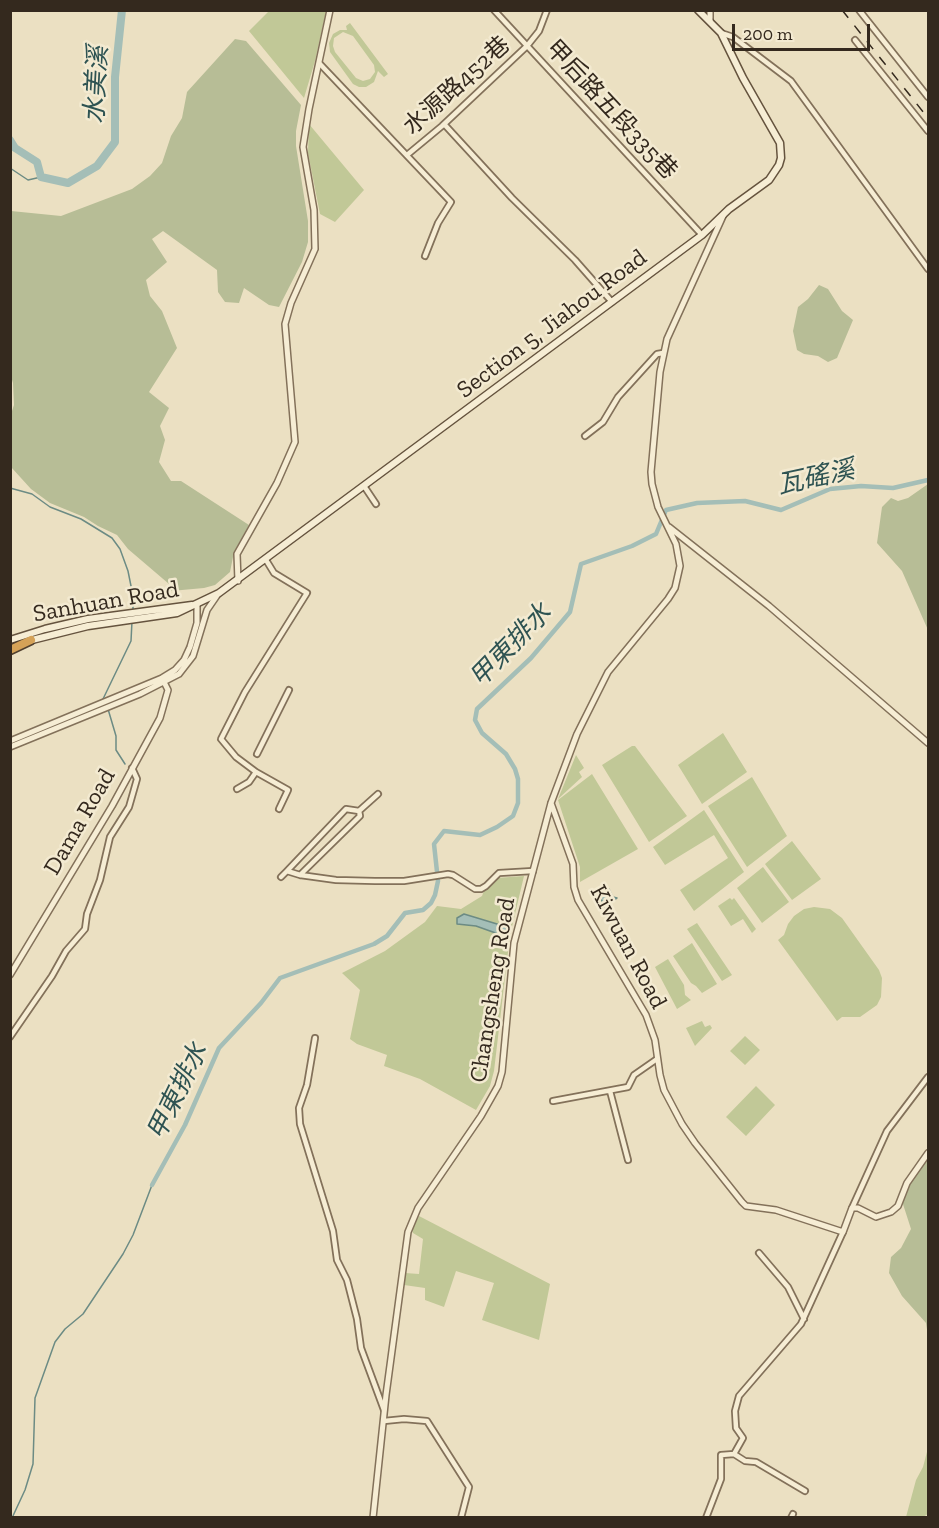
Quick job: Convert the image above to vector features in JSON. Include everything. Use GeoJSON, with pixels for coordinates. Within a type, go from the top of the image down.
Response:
{"type":"FeatureCollection","features":[{"type":"Feature","properties":{"kind":"highway"},"geometry":{"type":"LineString","coordinates":[[10,648],[31,640]]}},
{"type":"Feature","properties":{"kind":"main road","name":"Section 5, Jiahou Road"},"geometry":{"type":"LineString","coordinates":[[197,604],[238,581],[702,235],[724,214],[769,180],[779,165],[781,151],[775,133],[743,78],[721,33],[698,10]]}},
{"type":"Feature","properties":{"kind":"main road","name":"Sanhuan Road"},"geometry":{"type":"LineString","coordinates":[[31,640],[88,626],[169,615],[197,604]]}},
{"type":"Feature","properties":{"kind":"main road","name":"Sanhuan Road"},"geometry":{"type":"LineString","coordinates":[[10,640],[88,619],[182,609]]}},
{"type":"Feature","properties":{"kind":"street"},"geometry":{"type":"LineString","coordinates":[[238,581],[237,554],[277,483],[295,442],[285,324],[291,303],[315,249],[314,210],[303,147],[330,10]]}},
{"type":"Feature","properties":{"kind":"street","name":"甲后路五段335巷"},"geometry":{"type":"LineString","coordinates":[[494,10],[702,235]]}},
{"type":"Feature","properties":{"kind":"street","name":"水源路452巷"},"geometry":{"type":"LineString","coordinates":[[407,155],[527,46],[539,31],[547,10]]}},
{"type":"Feature","properties":{"kind":"street"},"geometry":{"type":"LineString","coordinates":[[710,10],[710,21]]}},
{"type":"Feature","properties":{"kind":"street"},"geometry":{"type":"LineString","coordinates":[[859,10],[928,97]]}},
{"type":"Feature","properties":{"kind":"street"},"geometry":{"type":"LineString","coordinates":[[721,33],[733,37],[791,81],[928,269]]}},
{"type":"Feature","properties":{"kind":"street"},"geometry":{"type":"LineString","coordinates":[[855,40],[928,130]]}},
{"type":"Feature","properties":{"kind":"street"},"geometry":{"type":"LineString","coordinates":[[320,64],[451,202],[438,223],[425,256]]}},
{"type":"Feature","properties":{"kind":"street"},"geometry":{"type":"LineString","coordinates":[[444,123],[612,302]]}},
{"type":"Feature","properties":{"kind":"street"},"geometry":{"type":"LineString","coordinates":[[707,249],[724,214]]}},
{"type":"Feature","properties":{"kind":"street"},"geometry":{"type":"LineString","coordinates":[[702,235],[707,249]]}},
{"type":"Feature","properties":{"kind":"street","name":"Changsheng Road"},"geometry":{"type":"LineString","coordinates":[[373,1518],[408,1232],[418,1208],[482,1116],[498,1086],[502,1072],[514,943],[551,803],[577,734],[608,672],[675,588],[680,566],[676,544],[658,507],[651,472],[663,353],[707,249]]}},
{"type":"Feature","properties":{"kind":"street"},"geometry":{"type":"LineString","coordinates":[[585,436],[603,422],[618,397],[657,354],[663,353]]}},
{"type":"Feature","properties":{"kind":"street"},"geometry":{"type":"LineString","coordinates":[[364,486],[376,504]]}},
{"type":"Feature","properties":{"kind":"street"},"geometry":{"type":"LineString","coordinates":[[667,523],[769,606],[928,743]]}},
{"type":"Feature","properties":{"kind":"street"},"geometry":{"type":"LineString","coordinates":[[676,544],[688,541]]}},
{"type":"Feature","properties":{"kind":"street"},"geometry":{"type":"LineString","coordinates":[[266,560],[274,573],[307,593],[245,692],[221,739],[236,757],[256,772],[288,790],[279,808]]}},
{"type":"Feature","properties":{"kind":"street"},"geometry":{"type":"LineString","coordinates":[[10,747],[179,674],[193,656],[207,610],[219,593]]}},
{"type":"Feature","properties":{"kind":"street"},"geometry":{"type":"LineString","coordinates":[[197,604],[202,623]]}},
{"type":"Feature","properties":{"kind":"street"},"geometry":{"type":"LineString","coordinates":[[10,741],[163,681],[184,660],[190,647],[197,623],[197,604]]}},
{"type":"Feature","properties":{"kind":"street","name":"Dama Road"},"geometry":{"type":"LineString","coordinates":[[10,975],[112,806],[160,718],[168,690],[163,681]]}},
{"type":"Feature","properties":{"kind":"street"},"geometry":{"type":"LineString","coordinates":[[257,754],[289,690]]}},
{"type":"Feature","properties":{"kind":"street"},"geometry":{"type":"LineString","coordinates":[[10,1037],[52,976],[66,951],[85,929],[110,837],[129,807],[137,779],[132,768]]}},
{"type":"Feature","properties":{"kind":"street"},"geometry":{"type":"LineString","coordinates":[[237,789],[249,782],[256,772]]}},
{"type":"Feature","properties":{"kind":"street"},"geometry":{"type":"LineString","coordinates":[[359,811],[378,794]]}},
{"type":"Feature","properties":{"kind":"street","name":"Kiwuan Road"},"geometry":{"type":"LineString","coordinates":[[551,803],[573,864],[574,888],[578,900],[646,1015],[655,1040],[664,1090],[682,1124],[746,1206],[776,1210],[843,1232]]}},
{"type":"Feature","properties":{"kind":"street"},"geometry":{"type":"LineString","coordinates":[[281,877],[346,809],[359,811]]}},
{"type":"Feature","properties":{"kind":"street"},"geometry":{"type":"LineString","coordinates":[[300,875],[360,816],[359,811]]}},
{"type":"Feature","properties":{"kind":"street"},"geometry":{"type":"LineString","coordinates":[[287,871],[336,880],[375,881],[404,881],[448,874],[475,889],[486,886],[499,873],[533,871]]}},
{"type":"Feature","properties":{"kind":"street"},"geometry":{"type":"LineString","coordinates":[[315,1038],[307,1085],[299,1108],[300,1124],[333,1231],[337,1260],[347,1280],[357,1319],[360,1348],[385,1411]]}},
{"type":"Feature","properties":{"kind":"street"},"geometry":{"type":"LineString","coordinates":[[553,1101],[628,1087],[634,1075],[657,1059]]}},
{"type":"Feature","properties":{"kind":"street"},"geometry":{"type":"LineString","coordinates":[[734,1454],[742,1438],[736,1428],[735,1411],[739,1396],[804,1319],[887,1131],[928,1077]]}},
{"type":"Feature","properties":{"kind":"street"},"geometry":{"type":"LineString","coordinates":[[610,1091],[628,1160]]}},
{"type":"Feature","properties":{"kind":"street"},"geometry":{"type":"LineString","coordinates":[[852,1208],[858,1208],[876,1217],[891,1212],[898,1206],[907,1183],[928,1153]]}},
{"type":"Feature","properties":{"kind":"street"},"geometry":{"type":"LineString","coordinates":[[759,1253],[788,1287],[804,1319]]}},
{"type":"Feature","properties":{"kind":"street"},"geometry":{"type":"LineString","coordinates":[[384,1421],[404,1419],[427,1421],[469,1487],[460,1518]]}},
{"type":"Feature","properties":{"kind":"street"},"geometry":{"type":"LineString","coordinates":[[706,1518],[721,1479],[721,1455],[734,1454],[745,1461],[756,1462],[805,1491]]}},
{"type":"Feature","properties":{"kind":"green space"},"geometry":{"type":"Polygon","coordinates":[[[270,10],[326,11],[304,98],[249,31],[270,10]]]}},
{"type":"Feature","properties":{"kind":"green space"},"geometry":{"type":"Polygon","coordinates":[[[350,23],[388,74],[384,77],[378,71],[374,82],[366,87],[353,84],[330,52],[329,43],[333,34],[340,30],[347,30],[346,26],[350,23]],[[343,32],[334,38],[335,52],[356,78],[363,81],[370,79],[375,72],[374,65],[353,36],[343,32]]]}},
{"type":"Feature","properties":{"kind":"green space"},"geometry":{"type":"Polygon","coordinates":[[[235,39],[246,41],[301,105],[296,131],[296,146],[308,221],[308,242],[302,262],[279,307],[269,305],[244,288],[239,303],[225,302],[218,292],[217,270],[163,231],[152,239],[167,262],[146,280],[150,296],[162,311],[177,348],[149,392],[169,408],[160,426],[165,440],[159,462],[171,481],[181,481],[249,525],[234,552],[230,572],[215,585],[171,591],[169,584],[128,549],[117,535],[84,517],[50,503],[31,489],[11,467],[11,414],[14,405],[10,373],[11,211],[61,216],[132,189],[150,176],[162,163],[171,136],[182,118],[187,92],[235,39]]]}},
{"type":"Feature","properties":{"kind":"green space"},"geometry":{"type":"Polygon","coordinates":[[[309,124],[364,190],[335,222],[320,214],[308,153],[309,124]]]}},
{"type":"Feature","properties":{"kind":"green space"},"geometry":{"type":"Polygon","coordinates":[[[819,285],[828,289],[842,311],[853,320],[837,358],[828,362],[818,356],[804,354],[797,350],[793,331],[798,307],[819,285]]]}},
{"type":"Feature","properties":{"kind":"green space"},"geometry":{"type":"Polygon","coordinates":[[[928,484],[928,630],[902,571],[877,543],[882,507],[891,498],[898,501],[908,498],[928,484]]]}},
{"type":"Feature","properties":{"kind":"green space"},"geometry":{"type":"Polygon","coordinates":[[[723,733],[747,772],[702,804],[678,765],[723,733]]]}},
{"type":"Feature","properties":{"kind":"green space"},"geometry":{"type":"Polygon","coordinates":[[[635,746],[687,816],[649,842],[602,765],[635,746]]]}},
{"type":"Feature","properties":{"kind":"green space"},"geometry":{"type":"Polygon","coordinates":[[[576,755],[584,768],[579,772],[582,777],[558,799],[576,755]]]}},
{"type":"Feature","properties":{"kind":"green space"},"geometry":{"type":"Polygon","coordinates":[[[592,774],[638,849],[580,882],[580,867],[558,800],[592,774]]]}},
{"type":"Feature","properties":{"kind":"green space"},"geometry":{"type":"Polygon","coordinates":[[[752,777],[787,836],[747,867],[708,806],[752,777]]]}},
{"type":"Feature","properties":{"kind":"green space"},"geometry":{"type":"Polygon","coordinates":[[[704,810],[744,872],[694,911],[680,890],[728,858],[714,835],[665,865],[653,847],[704,810]]]}},
{"type":"Feature","properties":{"kind":"green space"},"geometry":{"type":"Polygon","coordinates":[[[792,841],[821,879],[792,900],[765,864],[792,841]]]}},
{"type":"Feature","properties":{"kind":"green space"},"geometry":{"type":"Polygon","coordinates":[[[763,867],[789,902],[762,923],[737,888],[763,867]]]}},
{"type":"Feature","properties":{"kind":"green space"},"geometry":{"type":"Polygon","coordinates":[[[524,876],[510,935],[494,1071],[490,1086],[476,1110],[420,1079],[384,1066],[387,1055],[357,1044],[350,1039],[360,990],[342,973],[385,951],[425,922],[437,906],[461,909],[482,896],[485,888],[497,878],[524,876]]]}},
{"type":"Feature","properties":{"kind":"green space"},"geometry":{"type":"Polygon","coordinates":[[[730,898],[732,900],[734,898],[756,929],[752,933],[743,919],[731,926],[718,906],[730,898]]]}},
{"type":"Feature","properties":{"kind":"green space"},"geometry":{"type":"Polygon","coordinates":[[[814,907],[830,909],[842,918],[879,970],[882,978],[881,997],[877,1005],[860,1017],[842,1017],[837,1021],[778,940],[784,935],[794,916],[804,909],[814,907]]]}},
{"type":"Feature","properties":{"kind":"green space"},"geometry":{"type":"Polygon","coordinates":[[[697,923],[732,975],[722,981],[687,929],[697,923]]]}},
{"type":"Feature","properties":{"kind":"green space"},"geometry":{"type":"Polygon","coordinates":[[[692,943],[717,984],[702,993],[691,983],[673,956],[692,943]]]}},
{"type":"Feature","properties":{"kind":"green space"},"geometry":{"type":"Polygon","coordinates":[[[668,959],[684,985],[685,995],[691,1000],[677,1009],[655,967],[668,959]]]}},
{"type":"Feature","properties":{"kind":"green space"},"geometry":{"type":"Polygon","coordinates":[[[702,1021],[705,1027],[710,1025],[712,1028],[695,1046],[686,1028],[702,1021]]]}},
{"type":"Feature","properties":{"kind":"green space"},"geometry":{"type":"Polygon","coordinates":[[[745,1036],[760,1050],[745,1065],[730,1051],[745,1036]]]}},
{"type":"Feature","properties":{"kind":"green space"},"geometry":{"type":"Polygon","coordinates":[[[756,1086],[775,1105],[746,1136],[726,1117],[756,1086]]]}},
{"type":"Feature","properties":{"kind":"green space"},"geometry":{"type":"Polygon","coordinates":[[[928,1150],[928,1336],[926,1323],[902,1296],[889,1273],[891,1257],[901,1248],[911,1229],[902,1201],[918,1163],[928,1150]]]}},
{"type":"Feature","properties":{"kind":"green space"},"geometry":{"type":"Polygon","coordinates":[[[419,1216],[550,1284],[539,1340],[482,1320],[494,1283],[456,1271],[444,1307],[425,1300],[425,1288],[404,1285],[405,1273],[419,1274],[423,1239],[413,1233],[412,1228],[419,1216]]]}},
{"type":"Feature","properties":{"kind":"green space"},"geometry":{"type":"Polygon","coordinates":[[[928,1448],[928,1514],[923,1517],[906,1517],[916,1480],[923,1467],[928,1448]]]}},
{"type":"Feature","properties":{"kind":"water"},"geometry":{"type":"Polygon","coordinates":[[[609,889],[613,897],[617,898],[605,908],[599,895],[609,889]]]}},
{"type":"Feature","properties":{"kind":"water"},"geometry":{"type":"Polygon","coordinates":[[[464,914],[507,927],[504,936],[476,926],[457,924],[457,918],[464,914]]]}},
{"type":"Feature","properties":{"kind":"waterway","name":"水美溪"},"geometry":{"type":"LineString","coordinates":[[10,140],[15,148],[37,162],[41,177],[68,183],[97,166],[115,142],[115,77],[122,10]]}},
{"type":"Feature","properties":{"kind":"waterway"},"geometry":{"type":"LineString","coordinates":[[10,168],[28,180],[41,177]]}},
{"type":"Feature","properties":{"kind":"waterway","name":"甲東排水"},"geometry":{"type":"LineString","coordinates":[[152,1185],[185,1125],[219,1048],[261,1003],[280,978],[374,944],[387,936],[405,913],[423,910],[431,903],[438,881],[434,844],[444,831],[480,835],[513,816],[518,803],[518,779],[515,769],[506,754],[482,733],[475,720],[477,709],[531,658],[570,612],[581,564],[632,546],[656,534],[666,510],[697,503],[745,501],[781,510],[830,489],[861,486],[893,488],[928,480]]}},
{"type":"Feature","properties":{"kind":"waterway"},"geometry":{"type":"LineString","coordinates":[[10,488],[32,494],[50,507],[81,519],[112,538],[120,549],[128,571],[133,596],[133,611]]}},
{"type":"Feature","properties":{"kind":"waterway"},"geometry":{"type":"LineString","coordinates":[[103,699],[131,641],[132,621]]}},
{"type":"Feature","properties":{"kind":"waterway"},"geometry":{"type":"LineString","coordinates":[[108,709],[116,736],[116,750],[125,764]]}},
{"type":"Feature","properties":{"kind":"waterway","name":"甲東排水"},"geometry":{"type":"LineString","coordinates":[[12,1518],[25,1490],[33,1464],[35,1398],[55,1342],[65,1329],[83,1314],[123,1254],[133,1235],[152,1185]]}},
{"type":"Feature","properties":{"kind":"railway"},"geometry":{"type":"LineString","coordinates":[[842,10],[928,118]]}},
{"type":"Feature","properties":{"kind":"water label","name":"瓦磘溪"},"geometry":{"type":"Point","coordinates":[816,478]}}]}
